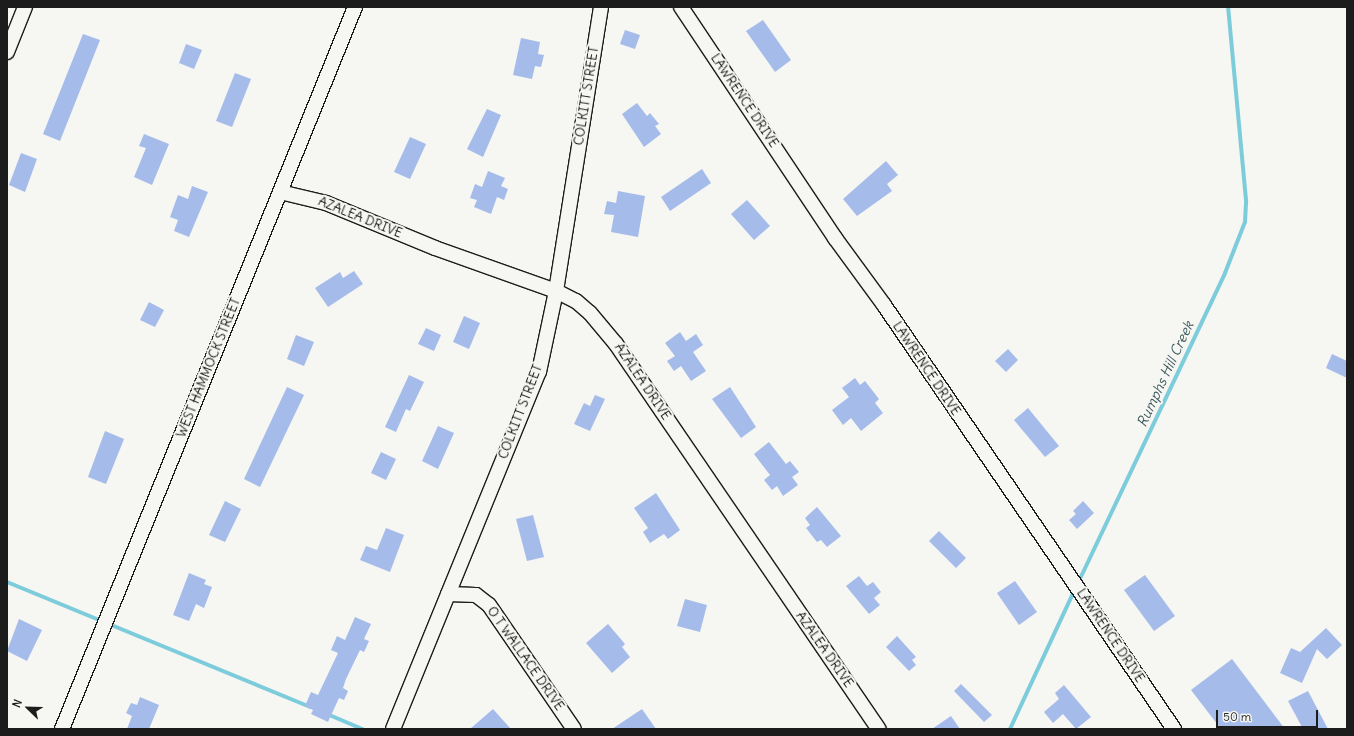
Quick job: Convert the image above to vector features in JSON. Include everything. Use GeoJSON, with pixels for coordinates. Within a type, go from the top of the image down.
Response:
{"type":"FeatureCollection","features":[{"type":"Feature","properties":{"kind":"street"},"geometry":{"type":"LineString","coordinates":[[7,52],[25,7]]}},
{"type":"Feature","properties":{"kind":"street","name":"WEST HAMMOCK STREET"},"geometry":{"type":"LineString","coordinates":[[62,729],[355,7]]}},
{"type":"Feature","properties":{"kind":"street","name":"COLKITT STREET"},"geometry":{"type":"LineString","coordinates":[[393,729],[539,372],[556,291],[601,7]]}},
{"type":"Feature","properties":{"kind":"street","name":"LAWRENCE DRIVE"},"geometry":{"type":"LineString","coordinates":[[681,7],[835,238],[880,299],[1174,729]]}},
{"type":"Feature","properties":{"kind":"street","name":"AZALEA DRIVE"},"geometry":{"type":"LineString","coordinates":[[280,192],[326,203],[435,248],[556,291],[585,309],[616,344],[879,729]]}},
{"type":"Feature","properties":{"kind":"street","name":"O T WALLACE DRIVE"},"geometry":{"type":"LineString","coordinates":[[448,594],[476,595],[489,605],[574,729]]}},
{"type":"Feature","properties":{"kind":"building"},"geometry":{"type":"Polygon","coordinates":[[[763,20],[791,60],[775,72],[746,31],[763,20]]]}},
{"type":"Feature","properties":{"kind":"building"},"geometry":{"type":"Polygon","coordinates":[[[625,30],[640,35],[635,49],[620,44],[625,30]]]}},
{"type":"Feature","properties":{"kind":"building"},"geometry":{"type":"Polygon","coordinates":[[[83,34],[100,40],[60,141],[43,134],[83,34]]]}},
{"type":"Feature","properties":{"kind":"building"},"geometry":{"type":"Polygon","coordinates":[[[521,38],[540,42],[538,54],[544,55],[541,67],[535,66],[532,79],[513,75],[521,38]]]}},
{"type":"Feature","properties":{"kind":"building"},"geometry":{"type":"Polygon","coordinates":[[[186,44],[202,50],[194,69],[179,63],[186,44]]]}},
{"type":"Feature","properties":{"kind":"building"},"geometry":{"type":"Polygon","coordinates":[[[235,73],[251,79],[232,127],[216,121],[235,73]]]}},
{"type":"Feature","properties":{"kind":"building"},"geometry":{"type":"Polygon","coordinates":[[[637,103],[647,116],[650,113],[659,124],[655,126],[661,134],[644,147],[622,114],[637,103]]]}},
{"type":"Feature","properties":{"kind":"building"},"geometry":{"type":"Polygon","coordinates":[[[487,109],[501,115],[483,157],[467,149],[487,109]]]}},
{"type":"Feature","properties":{"kind":"building"},"geometry":{"type":"Polygon","coordinates":[[[144,134],[169,144],[152,185],[134,177],[146,148],[139,146],[144,134]]]}},
{"type":"Feature","properties":{"kind":"building"},"geometry":{"type":"Polygon","coordinates":[[[410,137],[426,144],[410,179],[394,172],[410,137]]]}},
{"type":"Feature","properties":{"kind":"building"},"geometry":{"type":"Polygon","coordinates":[[[21,153],[37,159],[25,192],[9,185],[21,153]]]}},
{"type":"Feature","properties":{"kind":"building"},"geometry":{"type":"Polygon","coordinates":[[[886,161],[898,175],[887,184],[892,191],[857,216],[843,199],[886,161]]]}},
{"type":"Feature","properties":{"kind":"building"},"geometry":{"type":"Polygon","coordinates":[[[702,169],[711,183],[670,211],[661,197],[702,169]]]}},
{"type":"Feature","properties":{"kind":"building"},"geometry":{"type":"Polygon","coordinates":[[[488,171],[505,178],[501,186],[508,189],[504,200],[497,197],[491,214],[474,207],[477,200],[470,198],[475,184],[482,187],[488,171]]]}},
{"type":"Feature","properties":{"kind":"building"},"geometry":{"type":"Polygon","coordinates":[[[192,186],[208,192],[189,237],[174,231],[178,220],[170,217],[178,195],[188,199],[192,186]]]}},
{"type":"Feature","properties":{"kind":"building"},"geometry":{"type":"Polygon","coordinates":[[[618,191],[645,196],[638,237],[611,232],[614,215],[604,214],[607,201],[616,203],[618,191]]]}},
{"type":"Feature","properties":{"kind":"building"},"geometry":{"type":"Polygon","coordinates":[[[747,200],[770,226],[754,240],[731,214],[747,200]]]}},
{"type":"Feature","properties":{"kind":"building"},"geometry":{"type":"Polygon","coordinates":[[[354,271],[363,284],[328,307],[315,288],[340,272],[343,278],[354,271]]]}},
{"type":"Feature","properties":{"kind":"building"},"geometry":{"type":"Polygon","coordinates":[[[149,302],[164,310],[155,327],[140,320],[149,302]]]}},
{"type":"Feature","properties":{"kind":"building"},"geometry":{"type":"Polygon","coordinates":[[[464,316],[480,323],[469,349],[453,342],[464,316]]]}},
{"type":"Feature","properties":{"kind":"building"},"geometry":{"type":"Polygon","coordinates":[[[426,328],[441,335],[434,351],[418,344],[426,328]]]}},
{"type":"Feature","properties":{"kind":"building"},"geometry":{"type":"Polygon","coordinates":[[[680,332],[686,341],[696,334],[703,345],[693,352],[706,371],[691,381],[681,366],[674,371],[667,361],[675,356],[665,343],[680,332]]]}},
{"type":"Feature","properties":{"kind":"building"},"geometry":{"type":"Polygon","coordinates":[[[296,335],[314,342],[304,366],[287,359],[296,335]]]}},
{"type":"Feature","properties":{"kind":"building"},"geometry":{"type":"Polygon","coordinates":[[[1008,349],[1018,360],[1006,372],[995,361],[1008,349]]]}},
{"type":"Feature","properties":{"kind":"building"},"geometry":{"type":"Polygon","coordinates":[[[1332,354],[1347,361],[1347,378],[1326,368],[1332,354]]]}},
{"type":"Feature","properties":{"kind":"building"},"geometry":{"type":"Polygon","coordinates":[[[409,375],[424,382],[410,411],[406,409],[396,432],[385,427],[409,375]]]}},
{"type":"Feature","properties":{"kind":"building"},"geometry":{"type":"Polygon","coordinates":[[[855,378],[860,385],[865,381],[879,399],[875,403],[883,413],[861,431],[851,418],[843,425],[832,410],[849,397],[842,388],[855,378]]]}},
{"type":"Feature","properties":{"kind":"building"},"geometry":{"type":"Polygon","coordinates":[[[287,387],[304,395],[260,487],[244,479],[287,387]]]}},
{"type":"Feature","properties":{"kind":"building"},"geometry":{"type":"Polygon","coordinates":[[[730,387],[756,427],[741,438],[712,399],[730,387]]]}},
{"type":"Feature","properties":{"kind":"building"},"geometry":{"type":"Polygon","coordinates":[[[595,395],[605,399],[590,431],[574,424],[584,403],[590,406],[595,395]]]}},
{"type":"Feature","properties":{"kind":"building"},"geometry":{"type":"Polygon","coordinates":[[[1028,408],[1059,446],[1045,457],[1014,420],[1028,408]]]}},
{"type":"Feature","properties":{"kind":"building"},"geometry":{"type":"Polygon","coordinates":[[[438,426],[454,433],[438,469],[422,461],[438,426]]]}},
{"type":"Feature","properties":{"kind":"building"},"geometry":{"type":"Polygon","coordinates":[[[105,431],[124,439],[106,484],[88,477],[105,431]]]}},
{"type":"Feature","properties":{"kind":"building"},"geometry":{"type":"Polygon","coordinates":[[[769,442],[786,464],[790,461],[799,472],[792,477],[798,485],[783,496],[777,486],[772,490],[764,480],[770,475],[754,454],[769,442]]]}},
{"type":"Feature","properties":{"kind":"building"},"geometry":{"type":"Polygon","coordinates":[[[381,452],[396,459],[386,480],[371,473],[381,452]]]}},
{"type":"Feature","properties":{"kind":"building"},"geometry":{"type":"Polygon","coordinates":[[[656,493],[680,530],[668,539],[664,534],[650,543],[643,532],[648,528],[634,508],[656,493]]]}},
{"type":"Feature","properties":{"kind":"building"},"geometry":{"type":"Polygon","coordinates":[[[225,501],[241,509],[225,542],[209,535],[225,501]]]}},
{"type":"Feature","properties":{"kind":"building"},"geometry":{"type":"Polygon","coordinates":[[[1083,501],[1094,513],[1077,529],[1069,520],[1076,514],[1073,511],[1083,501]]]}},
{"type":"Feature","properties":{"kind":"building"},"geometry":{"type":"Polygon","coordinates":[[[817,507],[841,536],[827,547],[821,540],[817,542],[806,528],[810,525],[805,518],[817,507]]]}},
{"type":"Feature","properties":{"kind":"building"},"geometry":{"type":"Polygon","coordinates":[[[533,515],[544,557],[527,561],[516,519],[533,515]]]}},
{"type":"Feature","properties":{"kind":"building"},"geometry":{"type":"Polygon","coordinates":[[[386,528],[404,535],[390,572],[360,560],[366,546],[377,550],[386,528]]]}},
{"type":"Feature","properties":{"kind":"building"},"geometry":{"type":"Polygon","coordinates":[[[939,531],[966,558],[956,568],[929,541],[939,531]]]}},
{"type":"Feature","properties":{"kind":"building"},"geometry":{"type":"Polygon","coordinates":[[[189,573],[206,580],[204,584],[212,587],[204,608],[196,604],[189,621],[173,615],[189,573]]]}},
{"type":"Feature","properties":{"kind":"building"},"geometry":{"type":"Polygon","coordinates":[[[1145,575],[1175,616],[1154,631],[1124,590],[1145,575]]]}},
{"type":"Feature","properties":{"kind":"building"},"geometry":{"type":"Polygon","coordinates":[[[859,576],[867,586],[873,582],[881,592],[874,598],[880,605],[869,614],[846,586],[859,576]]]}},
{"type":"Feature","properties":{"kind":"building"},"geometry":{"type":"Polygon","coordinates":[[[1015,581],[1037,612],[1019,625],[997,593],[1015,581]]]}},
{"type":"Feature","properties":{"kind":"building"},"geometry":{"type":"Polygon","coordinates":[[[685,599],[707,605],[700,632],[677,626],[685,599]]]}},
{"type":"Feature","properties":{"kind":"building"},"geometry":{"type":"Polygon","coordinates":[[[355,617],[371,624],[364,639],[369,641],[364,652],[360,650],[346,679],[343,688],[348,691],[344,700],[339,698],[328,722],[311,714],[313,710],[305,706],[311,692],[318,695],[338,653],[331,650],[337,636],[345,640],[355,617]]]}},
{"type":"Feature","properties":{"kind":"building"},"geometry":{"type":"Polygon","coordinates":[[[19,619],[42,630],[27,661],[7,651],[19,619]]]}},
{"type":"Feature","properties":{"kind":"building"},"geometry":{"type":"Polygon","coordinates":[[[608,624],[625,644],[622,647],[630,657],[612,673],[586,643],[608,624]]]}},
{"type":"Feature","properties":{"kind":"building"},"geometry":{"type":"Polygon","coordinates":[[[1326,628],[1342,645],[1327,659],[1317,649],[1302,683],[1280,673],[1291,648],[1300,652],[1326,628]]]}},
{"type":"Feature","properties":{"kind":"building"},"geometry":{"type":"Polygon","coordinates":[[[897,636],[916,657],[912,660],[916,665],[909,671],[886,647],[897,636]]]}},
{"type":"Feature","properties":{"kind":"building"},"geometry":{"type":"Polygon","coordinates":[[[1232,659],[1285,729],[1221,729],[1191,690],[1232,659]]]}},
{"type":"Feature","properties":{"kind":"building"},"geometry":{"type":"Polygon","coordinates":[[[961,684],[992,715],[984,722],[954,691],[961,684]]]}},
{"type":"Feature","properties":{"kind":"building"},"geometry":{"type":"Polygon","coordinates":[[[1064,685],[1091,717],[1076,729],[1063,714],[1053,723],[1044,712],[1059,699],[1055,693],[1064,685]]]}},
{"type":"Feature","properties":{"kind":"building"},"geometry":{"type":"Polygon","coordinates":[[[1308,691],[1328,729],[1303,729],[1288,701],[1308,691]]]}},
{"type":"Feature","properties":{"kind":"building"},"geometry":{"type":"Polygon","coordinates":[[[140,697],[159,705],[149,729],[127,729],[132,716],[126,713],[131,703],[137,705],[140,697]]]}},
{"type":"Feature","properties":{"kind":"building"},"geometry":{"type":"Polygon","coordinates":[[[493,709],[511,729],[470,729],[493,709]]]}},
{"type":"Feature","properties":{"kind":"building"},"geometry":{"type":"Polygon","coordinates":[[[642,709],[656,729],[612,729],[642,709]]]}},
{"type":"Feature","properties":{"kind":"building"},"geometry":{"type":"Polygon","coordinates":[[[951,716],[960,729],[932,729],[951,716]]]}},
{"type":"Feature","properties":{"kind":"waterway","name":"Rumphs Hill Creek"},"geometry":{"type":"LineString","coordinates":[[1078,583],[1225,273],[1245,222],[1246,200],[1228,7]]}},
{"type":"Feature","properties":{"kind":"waterway"},"geometry":{"type":"LineString","coordinates":[[7,582],[310,707]]}},
{"type":"Feature","properties":{"kind":"waterway","name":"Rumphs Hill Creek"},"geometry":{"type":"LineString","coordinates":[[1010,729],[1075,589]]}},
{"type":"Feature","properties":{"kind":"waterway"},"geometry":{"type":"LineString","coordinates":[[327,714],[363,729]]}}]}
